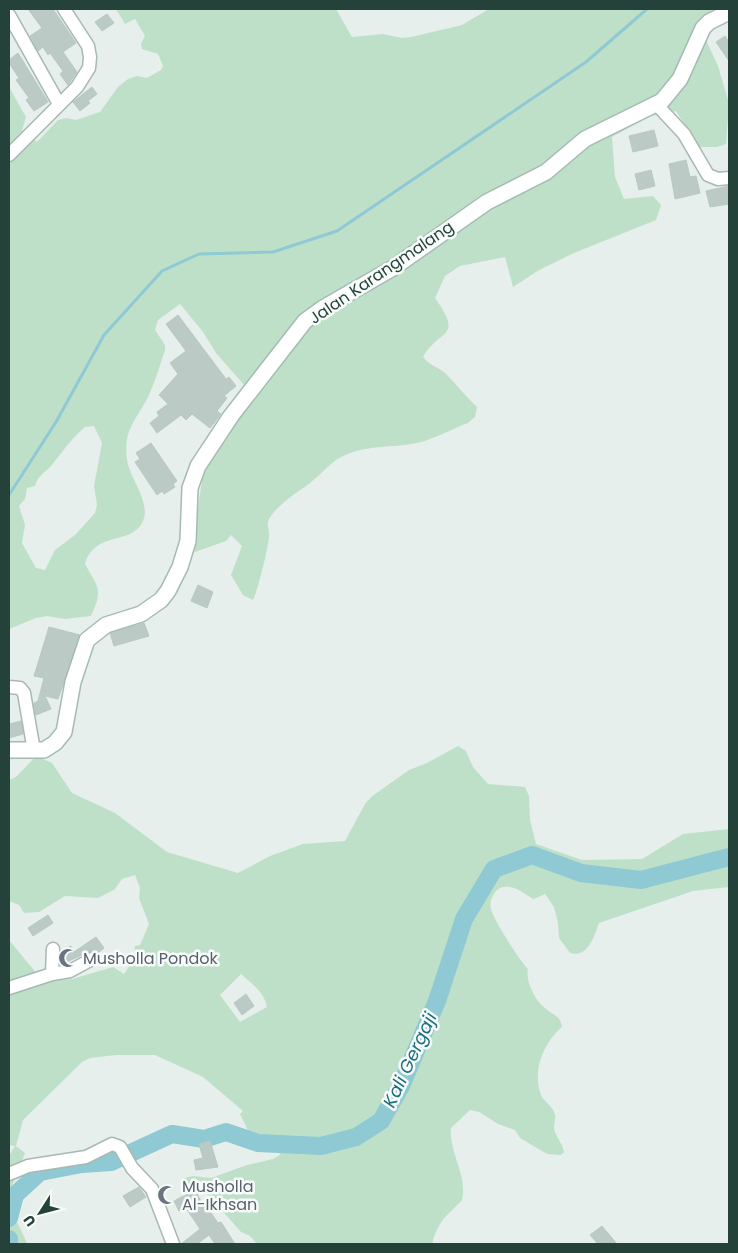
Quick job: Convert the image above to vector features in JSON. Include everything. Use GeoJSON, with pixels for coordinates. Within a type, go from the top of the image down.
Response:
{"type":"FeatureCollection","features":[{"type":"Feature","properties":{"kind":"street"},"geometry":{"type":"LineString","coordinates":[[9,155],[85,77],[90,57],[82,35],[64,9]]}},
{"type":"Feature","properties":{"kind":"street","name":"Jalan Karangmalang"},"geometry":{"type":"LineString","coordinates":[[9,750],[34,751],[50,748],[64,732],[73,682],[87,640],[106,625],[141,614],[161,600],[168,591],[180,567],[188,541],[190,488],[198,466],[231,416],[305,321],[340,297],[393,268],[487,202],[546,172],[585,140],[657,105],[671,92],[680,79],[703,28],[709,22],[729,12]]}},
{"type":"Feature","properties":{"kind":"street"},"geometry":{"type":"LineString","coordinates":[[9,15],[59,104]]}},
{"type":"Feature","properties":{"kind":"street"},"geometry":{"type":"LineString","coordinates":[[657,105],[684,134],[708,175],[718,179],[729,178]]}},
{"type":"Feature","properties":{"kind":"street"},"geometry":{"type":"LineString","coordinates":[[9,687],[20,688],[24,692],[34,751]]}},
{"type":"Feature","properties":{"kind":"street"},"geometry":{"type":"LineString","coordinates":[[52,974],[53,949]]}},
{"type":"Feature","properties":{"kind":"street"},"geometry":{"type":"LineString","coordinates":[[9,988],[52,974],[70,971],[94,958]]}},
{"type":"Feature","properties":{"kind":"street"},"geometry":{"type":"LineString","coordinates":[[9,1174],[28,1166],[86,1157],[112,1144],[122,1149],[132,1168],[152,1189],[173,1244]]}},
{"type":"Feature","properties":{"kind":"green space"},"geometry":{"type":"Polygon","coordinates":[[[116,9],[336,9],[352,37],[383,34],[402,38],[462,25],[489,9],[714,9],[711,11],[706,40],[718,66],[729,103],[726,144],[717,147],[699,147],[676,111],[650,116],[612,137],[615,177],[624,199],[653,196],[661,205],[656,220],[574,253],[539,270],[513,287],[505,257],[460,266],[445,276],[435,298],[444,311],[448,320],[448,327],[446,332],[423,357],[444,372],[477,407],[475,417],[468,423],[426,441],[358,450],[341,457],[327,467],[286,501],[269,519],[267,550],[253,600],[243,595],[231,575],[242,546],[231,535],[226,541],[195,552],[193,543],[203,473],[222,436],[253,395],[216,353],[203,332],[180,304],[158,320],[155,330],[165,345],[165,350],[151,391],[132,426],[127,440],[127,460],[144,506],[145,514],[143,521],[138,529],[97,546],[90,553],[85,564],[98,589],[97,600],[91,616],[65,619],[47,616],[36,618],[9,629],[9,87],[26,117],[22,130],[37,142],[58,120],[66,118],[76,120],[100,112],[118,87],[128,79],[137,76],[147,78],[161,70],[163,66],[158,54],[142,49],[141,44],[145,36],[135,19],[125,24],[116,9]],[[94,426],[85,427],[71,440],[36,482],[35,486],[27,488],[25,499],[19,506],[25,525],[22,543],[36,568],[45,570],[55,550],[75,535],[95,513],[97,505],[94,486],[102,443],[94,426]]]}},
{"type":"Feature","properties":{"kind":"green space"},"geometry":{"type":"Polygon","coordinates":[[[458,746],[466,751],[473,767],[488,784],[525,787],[529,796],[530,820],[536,844],[582,860],[642,859],[683,834],[729,829],[729,887],[693,891],[599,923],[589,945],[586,949],[576,954],[570,953],[559,938],[554,907],[545,894],[534,899],[516,889],[502,887],[493,895],[490,904],[493,914],[507,940],[528,969],[529,985],[534,995],[541,1005],[558,1017],[561,1023],[562,1027],[549,1041],[544,1050],[538,1069],[538,1078],[542,1097],[555,1114],[554,1130],[564,1152],[561,1155],[547,1154],[520,1138],[515,1130],[498,1124],[479,1112],[470,1110],[451,1128],[453,1147],[463,1182],[462,1200],[440,1224],[432,1244],[257,1244],[250,1236],[241,1232],[203,1189],[183,1182],[184,1178],[193,1176],[211,1178],[247,1165],[273,1159],[280,1155],[278,1149],[267,1149],[255,1145],[240,1114],[243,1111],[203,1077],[155,1055],[116,1055],[90,1058],[82,1062],[23,1120],[16,1146],[25,1153],[9,1193],[9,1156],[15,1146],[9,1145],[9,940],[43,981],[72,979],[113,967],[124,974],[134,959],[135,946],[140,945],[149,924],[139,898],[140,888],[135,875],[122,879],[114,890],[98,898],[65,896],[39,912],[24,913],[19,905],[9,901],[9,780],[16,777],[36,756],[52,763],[72,793],[115,813],[167,852],[238,873],[270,856],[303,844],[345,841],[365,804],[371,797],[409,770],[427,763],[458,746]],[[241,974],[220,995],[240,1022],[267,1007],[260,993],[241,974]]]}},
{"type":"Feature","properties":{"kind":"green space"},"geometry":{"type":"Polygon","coordinates":[[[9,1205],[27,1243],[30,1244],[9,1244],[9,1205]]]}},
{"type":"Feature","properties":{"kind":"building"},"geometry":{"type":"Polygon","coordinates":[[[28,9],[53,9],[76,43],[63,52],[77,72],[68,85],[60,74],[63,71],[50,53],[48,55],[43,47],[38,51],[30,36],[42,28],[28,9]]]}},
{"type":"Feature","properties":{"kind":"building"},"geometry":{"type":"Polygon","coordinates":[[[107,14],[114,23],[102,31],[95,22],[107,14]]]}},
{"type":"Feature","properties":{"kind":"building"},"geometry":{"type":"Polygon","coordinates":[[[725,36],[729,42],[729,61],[716,42],[725,36]]]}},
{"type":"Feature","properties":{"kind":"building"},"geometry":{"type":"Polygon","coordinates":[[[18,53],[48,102],[34,111],[26,100],[29,98],[16,80],[19,78],[9,63],[9,60],[18,53]]]}},
{"type":"Feature","properties":{"kind":"building"},"geometry":{"type":"Polygon","coordinates":[[[92,87],[97,94],[80,111],[73,102],[92,87]]]}},
{"type":"Feature","properties":{"kind":"building"},"geometry":{"type":"Polygon","coordinates":[[[654,130],[658,146],[633,152],[629,136],[654,130]]]}},
{"type":"Feature","properties":{"kind":"building"},"geometry":{"type":"Polygon","coordinates":[[[686,160],[690,177],[696,176],[700,193],[675,199],[669,164],[686,160]]]}},
{"type":"Feature","properties":{"kind":"building"},"geometry":{"type":"Polygon","coordinates":[[[651,170],[655,186],[639,190],[635,174],[651,170]]]}},
{"type":"Feature","properties":{"kind":"building"},"geometry":{"type":"Polygon","coordinates":[[[729,186],[729,204],[710,207],[706,191],[729,186]]]}},
{"type":"Feature","properties":{"kind":"building"},"geometry":{"type":"Polygon","coordinates":[[[178,315],[226,379],[229,377],[236,386],[224,396],[227,398],[217,411],[221,414],[210,428],[192,414],[186,420],[181,415],[157,433],[150,423],[159,416],[157,412],[168,404],[159,395],[178,374],[170,363],[186,351],[166,324],[178,315]]]}},
{"type":"Feature","properties":{"kind":"building"},"geometry":{"type":"Polygon","coordinates":[[[151,443],[177,481],[173,484],[175,487],[164,494],[162,491],[157,495],[135,462],[140,459],[136,453],[151,443]]]}},
{"type":"Feature","properties":{"kind":"building"},"geometry":{"type":"Polygon","coordinates":[[[198,585],[213,592],[207,608],[191,601],[198,585]]]}},
{"type":"Feature","properties":{"kind":"building"},"geometry":{"type":"Polygon","coordinates":[[[144,623],[149,636],[114,646],[110,633],[144,623]]]}},
{"type":"Feature","properties":{"kind":"building"},"geometry":{"type":"Polygon","coordinates":[[[49,627],[80,635],[58,699],[45,696],[51,709],[36,715],[34,703],[38,701],[44,678],[34,676],[49,627]]]}},
{"type":"Feature","properties":{"kind":"building"},"geometry":{"type":"Polygon","coordinates":[[[21,721],[23,734],[9,738],[9,724],[21,721]]]}},
{"type":"Feature","properties":{"kind":"building"},"geometry":{"type":"Polygon","coordinates":[[[48,915],[53,923],[33,936],[28,928],[48,915]]]}},
{"type":"Feature","properties":{"kind":"building"},"geometry":{"type":"Polygon","coordinates":[[[96,937],[104,948],[99,952],[91,951],[62,964],[61,951],[71,946],[74,952],[96,937]]]}},
{"type":"Feature","properties":{"kind":"building"},"geometry":{"type":"Polygon","coordinates":[[[246,994],[254,1006],[242,1015],[234,1003],[246,994]]]}},
{"type":"Feature","properties":{"kind":"building"},"geometry":{"type":"Polygon","coordinates":[[[210,1141],[218,1167],[196,1170],[194,1160],[203,1158],[199,1144],[210,1141]]]}},
{"type":"Feature","properties":{"kind":"building"},"geometry":{"type":"Polygon","coordinates":[[[139,1187],[146,1197],[130,1207],[123,1196],[139,1187]]]}},
{"type":"Feature","properties":{"kind":"building"},"geometry":{"type":"Polygon","coordinates":[[[195,1190],[203,1205],[205,1204],[218,1223],[221,1222],[235,1244],[215,1244],[209,1235],[197,1244],[181,1244],[200,1229],[186,1208],[179,1211],[174,1201],[195,1190]]]}},
{"type":"Feature","properties":{"kind":"building"},"geometry":{"type":"Polygon","coordinates":[[[602,1226],[617,1244],[598,1244],[590,1235],[602,1226]]]}},
{"type":"Feature","properties":{"kind":"waterway"},"geometry":{"type":"LineString","coordinates":[[9,495],[56,422],[104,335],[162,271],[199,254],[273,252],[337,231],[586,62],[647,9]]}},
{"type":"Feature","properties":{"kind":"waterway","name":"Kali Gergaji"},"geometry":{"type":"LineString","coordinates":[[9,1218],[15,1195],[40,1172],[82,1164],[111,1162],[172,1134],[204,1139],[226,1132],[258,1143],[321,1146],[356,1137],[381,1121],[401,1086],[437,1001],[464,919],[494,869],[532,855],[581,873],[641,880],[729,857]]}},
{"type":"Feature","properties":{"kind":"waterway","name":"Kali Gergaji"},"geometry":{"type":"LineString","coordinates":[[9,1239],[9,1244]]}},
{"type":"Feature","properties":{"kind":"place","name":"Musholla Pondok"},"geometry":{"type":"Point","coordinates":[68,958]}},
{"type":"Feature","properties":{"kind":"place","name":"Musholla Al-Ikhsan"},"geometry":{"type":"Point","coordinates":[167,1195]}}]}
